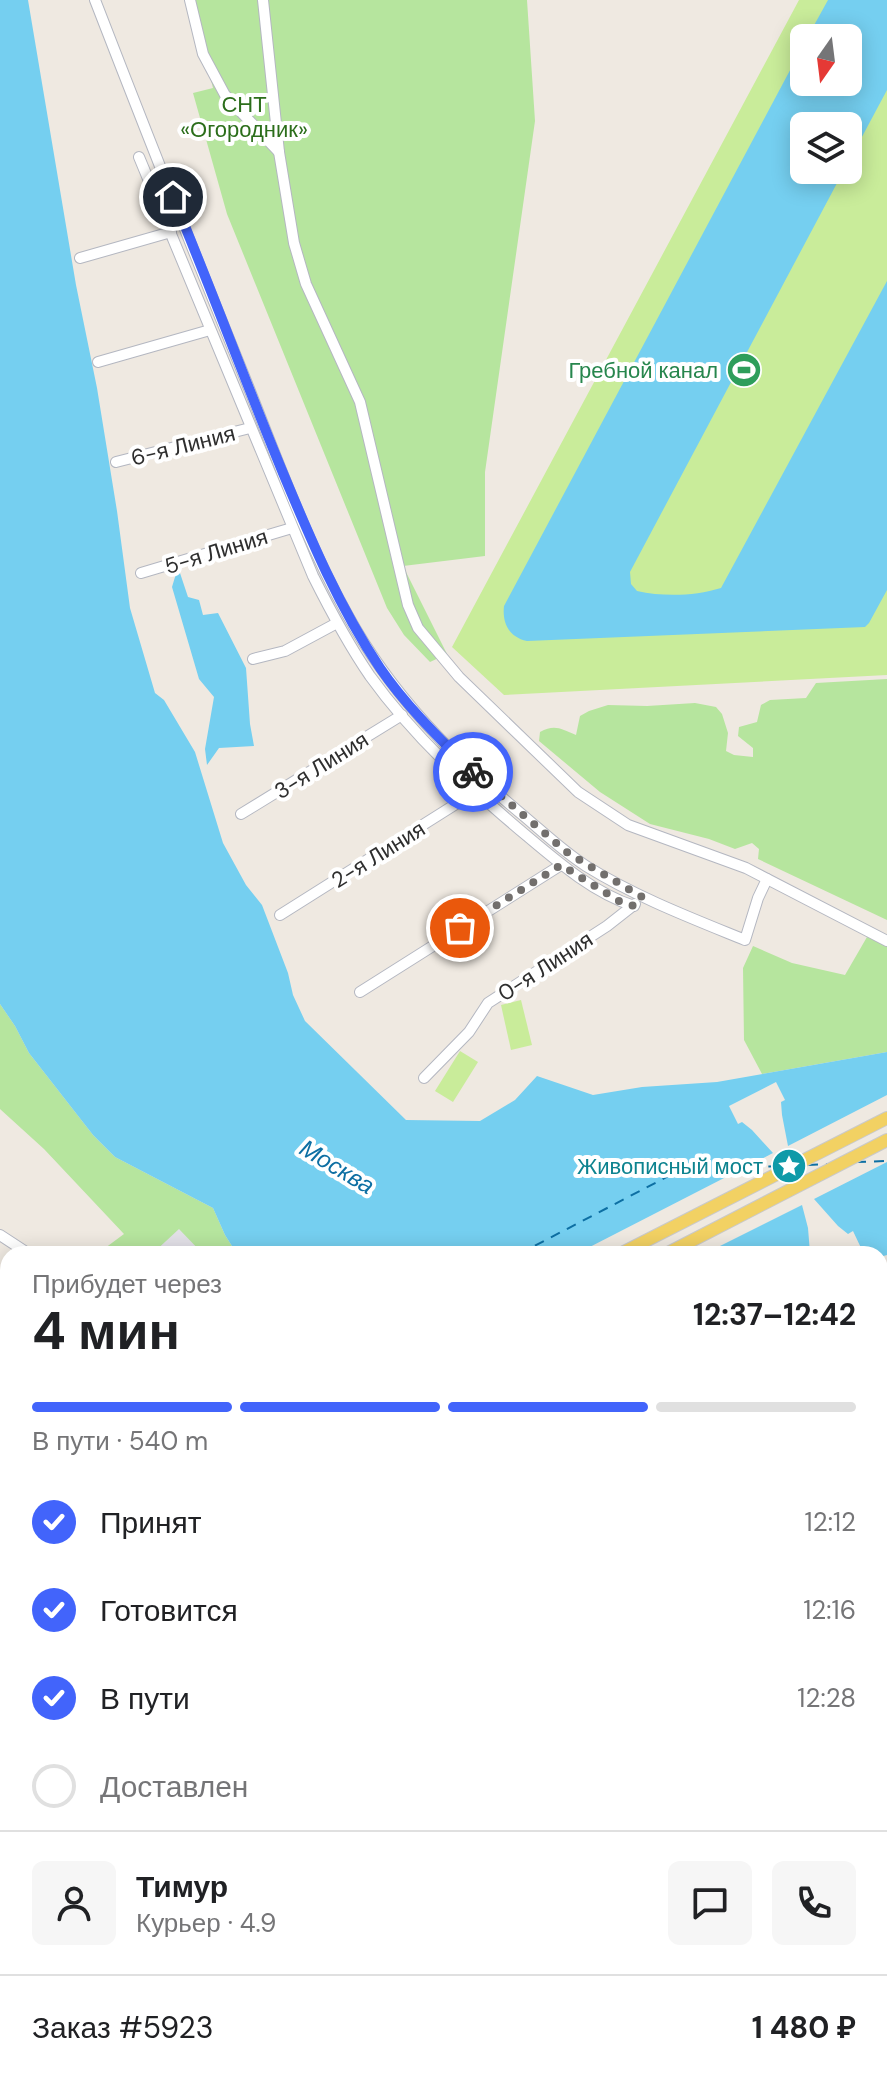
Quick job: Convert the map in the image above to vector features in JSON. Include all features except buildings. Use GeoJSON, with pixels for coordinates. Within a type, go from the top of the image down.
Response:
{"type":"FeatureCollection","features":[{"type":"Feature","properties":{"kind":"main road"},"geometry":{"type":"LineString","coordinates":[[636,1246],[887,1118]]}},
{"type":"Feature","properties":{"kind":"main road"},"geometry":{"type":"LineString","coordinates":[[682,1246],[887,1140]]}},
{"type":"Feature","properties":{"kind":"street"},"geometry":{"type":"LineString","coordinates":[[95,0],[274,451],[328,577],[381,669],[411,708],[485,784],[568,853],[642,897],[745,940],[767,879]]}},
{"type":"Feature","properties":{"kind":"street"},"geometry":{"type":"LineString","coordinates":[[190,0],[203,54],[225,95],[279,152]]}},
{"type":"Feature","properties":{"kind":"street"},"geometry":{"type":"LineString","coordinates":[[263,0],[279,152],[294,243],[306,284],[360,402],[408,605],[418,628],[459,677],[578,792],[628,825],[746,868],[887,941]]}},
{"type":"Feature","properties":{"kind":"street"},"geometry":{"type":"LineString","coordinates":[[139,157],[292,528],[337,623],[370,675],[402,715],[475,792],[561,865],[619,901],[634,906]]}},
{"type":"Feature","properties":{"kind":"street"},"geometry":{"type":"LineString","coordinates":[[80,258],[171,232]]}},
{"type":"Feature","properties":{"kind":"street"},"geometry":{"type":"LineString","coordinates":[[98,362],[210,330]]}},
{"type":"Feature","properties":{"kind":"street","name":"6-я Линия"},"geometry":{"type":"LineString","coordinates":[[116,462],[250,428]]}},
{"type":"Feature","properties":{"kind":"street","name":"5-я Линия"},"geometry":{"type":"LineString","coordinates":[[141,573],[292,528]]}},
{"type":"Feature","properties":{"kind":"street"},"geometry":{"type":"LineString","coordinates":[[253,659],[285,651],[337,623]]}},
{"type":"Feature","properties":{"kind":"street","name":"3-я Линия"},"geometry":{"type":"LineString","coordinates":[[241,814],[402,715]]}},
{"type":"Feature","properties":{"kind":"street","name":"2-я Линия"},"geometry":{"type":"LineString","coordinates":[[280,915],[475,792]]}},
{"type":"Feature","properties":{"kind":"street"},"geometry":{"type":"LineString","coordinates":[[360,992],[561,865]]}},
{"type":"Feature","properties":{"kind":"street","name":"0-я Линия"},"geometry":{"type":"LineString","coordinates":[[424,1078],[469,1032],[488,1003],[607,926],[642,897]]}},
{"type":"Feature","properties":{"kind":"street"},"geometry":{"type":"LineString","coordinates":[[0,1235],[17,1246]]}},
{"type":"Feature","properties":{"kind":"shaded area"},"geometry":{"type":"Polygon","coordinates":[[[179,1228],[196,1246],[160,1246],[179,1228]]]}},
{"type":"Feature","properties":{"kind":"green space","name":"СНТ «Огородник»"},"geometry":{"type":"Polygon","coordinates":[[[191,0],[527,0],[535,121],[485,472],[485,556],[403,566],[447,654],[430,662],[404,635],[387,608],[227,214],[193,93],[213,88],[191,0]]]}},
{"type":"Feature","properties":{"kind":"green space","name":"Гребной канал"},"geometry":{"type":"Polygon","coordinates":[[[799,0],[887,0],[887,675],[504,695],[452,647],[799,0]]]}},
{"type":"Feature","properties":{"kind":"green space"},"geometry":{"type":"Polygon","coordinates":[[[887,679],[887,920],[758,859],[759,849],[752,843],[735,849],[650,824],[600,792],[539,741],[540,732],[550,728],[576,735],[580,716],[608,705],[695,703],[716,707],[722,714],[728,733],[726,751],[753,757],[753,748],[738,736],[739,727],[757,722],[761,705],[770,700],[806,698],[816,683],[887,679]]]}},
{"type":"Feature","properties":{"kind":"green space"},"geometry":{"type":"Polygon","coordinates":[[[867,937],[887,946],[887,1052],[762,1074],[744,1040],[743,968],[753,946],[792,963],[845,975],[867,937]]]}},
{"type":"Feature","properties":{"kind":"green space"},"geometry":{"type":"Polygon","coordinates":[[[521,1000],[532,1045],[511,1050],[501,1005],[521,1000]]]}},
{"type":"Feature","properties":{"kind":"green space"},"geometry":{"type":"Polygon","coordinates":[[[0,1004],[29,1053],[93,1135],[115,1157],[213,1208],[232,1246],[195,1246],[179,1229],[161,1246],[108,1246],[124,1234],[44,1149],[0,1109],[0,1004]]]}},
{"type":"Feature","properties":{"kind":"green space"},"geometry":{"type":"Polygon","coordinates":[[[460,1051],[478,1062],[453,1102],[435,1091],[460,1051]]]}},
{"type":"Feature","properties":{"kind":"water","name":"Москва"},"geometry":{"type":"Polygon","coordinates":[[[0,0],[28,0],[76,285],[97,388],[130,608],[155,693],[164,700],[195,752],[223,843],[246,885],[262,905],[305,1021],[406,1120],[480,1121],[515,1100],[537,1076],[593,1095],[642,1087],[717,1082],[887,1052],[887,1246],[232,1246],[213,1208],[115,1157],[93,1135],[29,1053],[0,1004],[0,0]]]}},
{"type":"Feature","properties":{"kind":"water","name":"Гребной канал"},"geometry":{"type":"Polygon","coordinates":[[[828,0],[887,0],[887,90],[862,137],[862,112],[790,112],[790,184],[837,184],[630,572],[631,584],[637,591],[669,595],[721,588],[887,281],[887,590],[865,627],[521,639],[508,628],[504,606],[790,70],[790,96],[862,96],[862,24],[815,24],[828,0]]]}},
{"type":"Feature","properties":{"kind":"water"},"geometry":{"type":"Polygon","coordinates":[[[178,567],[188,597],[199,600],[203,615],[218,613],[246,668],[254,746],[219,748],[207,765],[205,749],[214,697],[199,679],[172,587],[178,567]]]}},
{"type":"Feature","properties":{"kind":"pier","name":"Живописный мост"},"geometry":{"type":"Polygon","coordinates":[[[776,1082],[785,1100],[781,1102],[788,1146],[887,1095],[887,1162],[814,1199],[838,1226],[848,1234],[853,1231],[860,1246],[809,1246],[802,1205],[720,1246],[592,1246],[773,1153],[752,1130],[742,1122],[738,1124],[729,1106],[776,1082]]]}},
{"type":"Feature","properties":{"kind":"ferry route"},"geometry":{"type":"LineString","coordinates":[[856,1162],[887,1161]]}},
{"type":"Feature","properties":{"kind":"ferry route"},"geometry":{"type":"LineString","coordinates":[[808,1165],[830,1164]]}},
{"type":"Feature","properties":{"kind":"ferry route"},"geometry":{"type":"LineString","coordinates":[[534,1246],[680,1170],[782,1166]]}},
{"type":"Feature","properties":{"kind":"way so far"},"geometry":{"type":"LineString","coordinates":[[460,928],[561,865],[619,901],[634,906],[642,897],[568,853],[473,772]]}},
{"type":"Feature","properties":{"kind":"place","name":"Гребной канал"},"geometry":{"type":"Point","coordinates":[744,370]}},
{"type":"Feature","properties":{"kind":"place","name":"Живописный мост"},"geometry":{"type":"Point","coordinates":[789,1166]}},
{"type":"Feature","properties":{"kind":"route"},"geometry":{"type":"LineString","coordinates":[[173,197],[304,523],[348,616],[381,669],[411,708],[473,772]]}}]}
